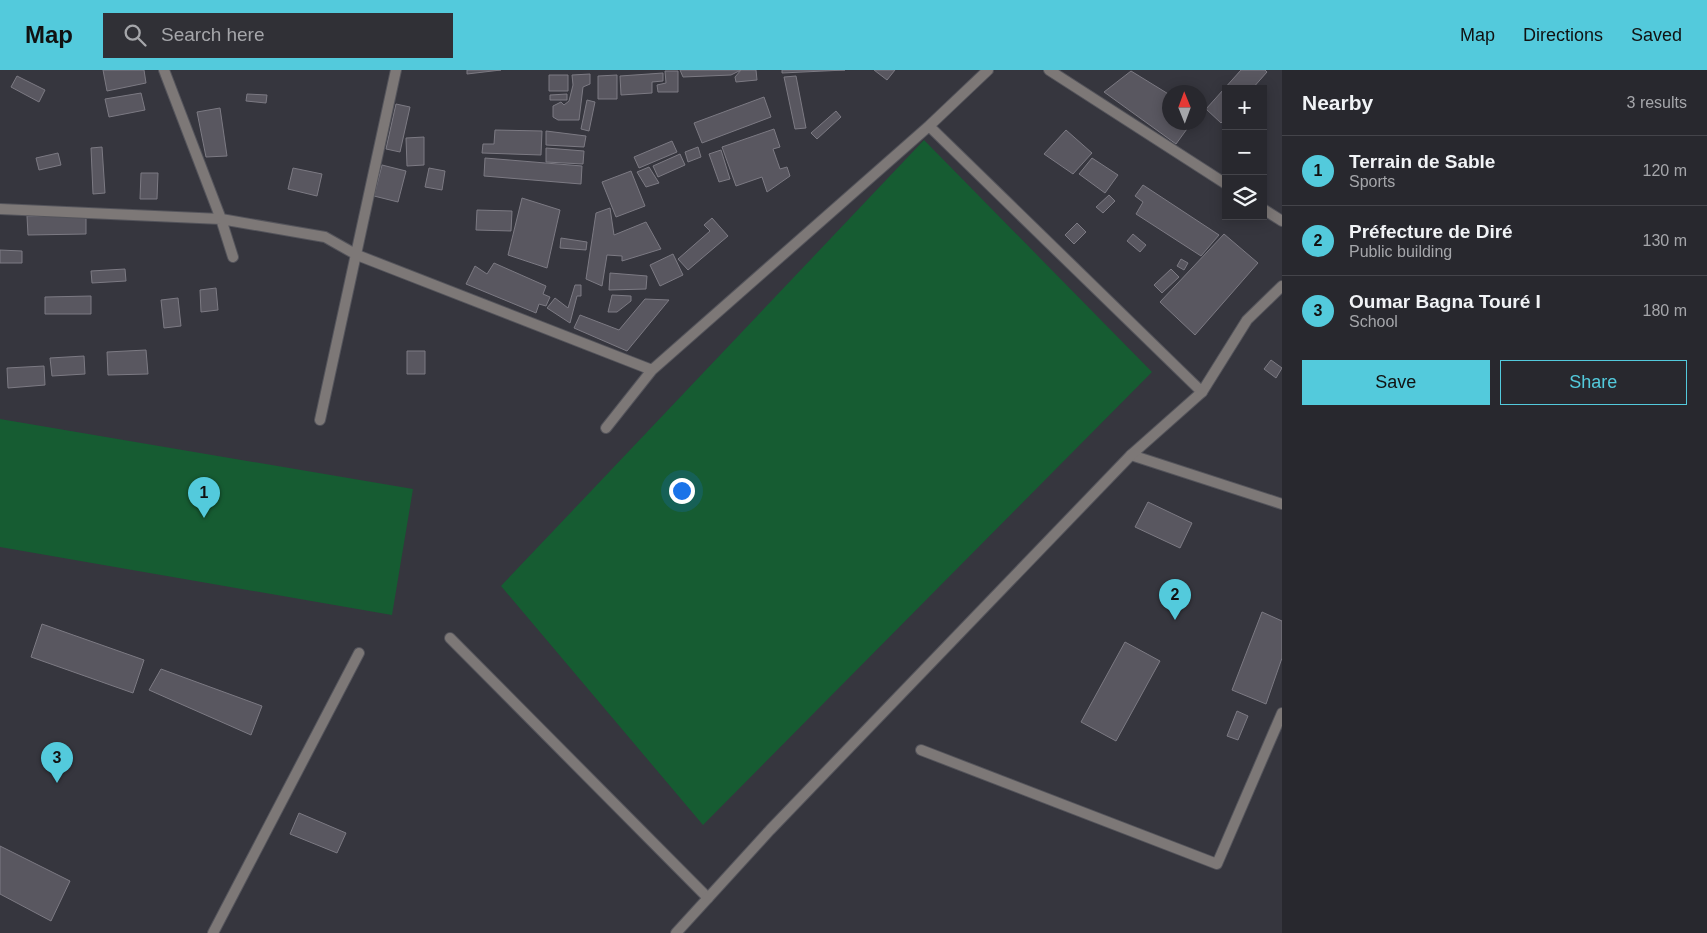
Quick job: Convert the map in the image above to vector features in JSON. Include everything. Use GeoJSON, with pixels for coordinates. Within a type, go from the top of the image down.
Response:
{"type":"FeatureCollection","features":[{"type":"Feature","properties":{"kind":"street"},"geometry":{"type":"LineString","coordinates":[[164,70],[221,219],[233,257]]}},
{"type":"Feature","properties":{"kind":"street"},"geometry":{"type":"LineString","coordinates":[[320,420],[396,70]]}},
{"type":"Feature","properties":{"kind":"street"},"geometry":{"type":"LineString","coordinates":[[606,428],[652,370],[929,126],[988,70]]}},
{"type":"Feature","properties":{"kind":"street"},"geometry":{"type":"LineString","coordinates":[[1049,70],[1222,181]]}},
{"type":"Feature","properties":{"kind":"street"},"geometry":{"type":"LineString","coordinates":[[929,126],[1202,392]]}},
{"type":"Feature","properties":{"kind":"street"},"geometry":{"type":"LineString","coordinates":[[0,209],[221,219],[326,237],[357,255],[652,370]]}},
{"type":"Feature","properties":{"kind":"street"},"geometry":{"type":"LineString","coordinates":[[1267,211],[1282,221]]}},
{"type":"Feature","properties":{"kind":"street"},"geometry":{"type":"LineString","coordinates":[[676,933],[776,823],[1131,455],[1202,392],[1247,320],[1282,286]]}},
{"type":"Feature","properties":{"kind":"street"},"geometry":{"type":"LineString","coordinates":[[1131,455],[1282,504]]}},
{"type":"Feature","properties":{"kind":"street"},"geometry":{"type":"LineString","coordinates":[[450,638],[708,898]]}},
{"type":"Feature","properties":{"kind":"street"},"geometry":{"type":"LineString","coordinates":[[213,933],[359,654]]}},
{"type":"Feature","properties":{"kind":"street"},"geometry":{"type":"LineString","coordinates":[[921,750],[1218,864],[1282,713]]}},
{"type":"Feature","properties":{"kind":"green space"},"geometry":{"type":"Polygon","coordinates":[[[924,140],[1152,372],[703,825],[501,586],[924,140]]]}},
{"type":"Feature","properties":{"kind":"green space"},"geometry":{"type":"Polygon","coordinates":[[[0,419],[413,489],[392,615],[0,547],[0,419]]]}},
{"type":"Feature","properties":{"kind":"building"},"geometry":{"type":"Polygon","coordinates":[[[103,70],[144,70],[146,83],[107,91],[103,70]]]}},
{"type":"Feature","properties":{"kind":"building"},"geometry":{"type":"Polygon","coordinates":[[[467,70],[501,70],[467,74],[467,70]]]}},
{"type":"Feature","properties":{"kind":"building"},"geometry":{"type":"Polygon","coordinates":[[[680,70],[741,70],[731,75],[683,77],[680,70]]]}},
{"type":"Feature","properties":{"kind":"building"},"geometry":{"type":"Polygon","coordinates":[[[741,70],[756,70],[757,80],[736,82],[735,77],[741,70]]]}},
{"type":"Feature","properties":{"kind":"building"},"geometry":{"type":"Polygon","coordinates":[[[782,70],[845,70],[782,73],[782,70]]]}},
{"type":"Feature","properties":{"kind":"building"},"geometry":{"type":"Polygon","coordinates":[[[874,70],[895,70],[887,80],[874,70]]]}},
{"type":"Feature","properties":{"kind":"building"},"geometry":{"type":"Polygon","coordinates":[[[1241,70],[1265,70],[1267,72],[1256,85],[1228,85],[1241,70]]]}},
{"type":"Feature","properties":{"kind":"building"},"geometry":{"type":"Polygon","coordinates":[[[665,71],[678,71],[678,92],[658,92],[657,85],[666,83],[665,71]]]}},
{"type":"Feature","properties":{"kind":"building"},"geometry":{"type":"Polygon","coordinates":[[[1131,71],[1162,90],[1162,130],[1186,130],[1176,144],[1104,92],[1131,71]]]}},
{"type":"Feature","properties":{"kind":"building"},"geometry":{"type":"Polygon","coordinates":[[[663,73],[663,81],[652,82],[652,93],[621,95],[620,76],[663,73]]]}},
{"type":"Feature","properties":{"kind":"building"},"geometry":{"type":"Polygon","coordinates":[[[590,74],[590,84],[583,87],[579,120],[558,120],[553,117],[553,106],[561,102],[564,105],[569,101],[573,85],[572,75],[590,74]]]}},
{"type":"Feature","properties":{"kind":"building"},"geometry":{"type":"Polygon","coordinates":[[[549,75],[568,75],[568,91],[549,91],[549,75]]]}},
{"type":"Feature","properties":{"kind":"building"},"geometry":{"type":"Polygon","coordinates":[[[617,75],[617,99],[598,99],[598,76],[617,75]]]}},
{"type":"Feature","properties":{"kind":"building"},"geometry":{"type":"Polygon","coordinates":[[[17,76],[45,90],[39,102],[11,87],[17,76]]]}},
{"type":"Feature","properties":{"kind":"building"},"geometry":{"type":"Polygon","coordinates":[[[796,76],[806,128],[795,129],[784,77],[796,76]]]}},
{"type":"Feature","properties":{"kind":"building"},"geometry":{"type":"Polygon","coordinates":[[[1222,91],[1221,123],[1207,108],[1222,91]]]}},
{"type":"Feature","properties":{"kind":"building"},"geometry":{"type":"Polygon","coordinates":[[[141,93],[145,110],[109,117],[105,99],[141,93]]]}},
{"type":"Feature","properties":{"kind":"building"},"geometry":{"type":"Polygon","coordinates":[[[247,94],[267,95],[266,103],[246,101],[247,94]]]}},
{"type":"Feature","properties":{"kind":"building"},"geometry":{"type":"Polygon","coordinates":[[[567,94],[567,100],[550,100],[550,95],[567,94]]]}},
{"type":"Feature","properties":{"kind":"building"},"geometry":{"type":"Polygon","coordinates":[[[764,97],[771,117],[702,143],[694,123],[764,97]]]}},
{"type":"Feature","properties":{"kind":"building"},"geometry":{"type":"Polygon","coordinates":[[[587,100],[595,102],[589,131],[581,129],[587,100]]]}},
{"type":"Feature","properties":{"kind":"building"},"geometry":{"type":"Polygon","coordinates":[[[396,104],[410,107],[400,152],[386,149],[396,104]]]}},
{"type":"Feature","properties":{"kind":"building"},"geometry":{"type":"Polygon","coordinates":[[[220,108],[227,156],[206,157],[197,112],[220,108]]]}},
{"type":"Feature","properties":{"kind":"building"},"geometry":{"type":"Polygon","coordinates":[[[836,111],[841,117],[817,139],[811,133],[836,111]]]}},
{"type":"Feature","properties":{"kind":"building"},"geometry":{"type":"Polygon","coordinates":[[[774,129],[780,147],[773,149],[780,169],[787,167],[790,176],[767,192],[762,177],[736,186],[722,147],[774,129]]]}},
{"type":"Feature","properties":{"kind":"building"},"geometry":{"type":"Polygon","coordinates":[[[495,130],[542,131],[541,155],[482,153],[483,144],[494,144],[495,130]]]}},
{"type":"Feature","properties":{"kind":"building"},"geometry":{"type":"Polygon","coordinates":[[[1066,130],[1092,153],[1073,174],[1044,154],[1066,130]]]}},
{"type":"Feature","properties":{"kind":"building"},"geometry":{"type":"Polygon","coordinates":[[[546,131],[586,136],[584,147],[546,145],[546,131]]]}},
{"type":"Feature","properties":{"kind":"building"},"geometry":{"type":"Polygon","coordinates":[[[424,137],[424,165],[407,166],[406,138],[424,137]]]}},
{"type":"Feature","properties":{"kind":"building"},"geometry":{"type":"Polygon","coordinates":[[[672,141],[677,152],[639,168],[634,157],[672,141]]]}},
{"type":"Feature","properties":{"kind":"building"},"geometry":{"type":"Polygon","coordinates":[[[102,147],[105,193],[93,194],[91,148],[102,147]]]}},
{"type":"Feature","properties":{"kind":"building"},"geometry":{"type":"Polygon","coordinates":[[[698,147],[701,157],[688,162],[685,152],[698,147]]]}},
{"type":"Feature","properties":{"kind":"building"},"geometry":{"type":"Polygon","coordinates":[[[546,148],[584,151],[583,164],[546,162],[546,148]]]}},
{"type":"Feature","properties":{"kind":"building"},"geometry":{"type":"Polygon","coordinates":[[[721,150],[730,179],[719,182],[709,154],[721,150]]]}},
{"type":"Feature","properties":{"kind":"building"},"geometry":{"type":"Polygon","coordinates":[[[58,153],[61,165],[39,170],[36,158],[58,153]]]}},
{"type":"Feature","properties":{"kind":"building"},"geometry":{"type":"Polygon","coordinates":[[[680,154],[685,165],[658,177],[653,166],[680,154]]]}},
{"type":"Feature","properties":{"kind":"building"},"geometry":{"type":"Polygon","coordinates":[[[485,158],[582,166],[581,184],[484,176],[485,158]]]}},
{"type":"Feature","properties":{"kind":"building"},"geometry":{"type":"Polygon","coordinates":[[[1092,158],[1118,175],[1105,193],[1079,174],[1092,158]]]}},
{"type":"Feature","properties":{"kind":"building"},"geometry":{"type":"Polygon","coordinates":[[[382,165],[406,171],[398,202],[374,196],[382,165]]]}},
{"type":"Feature","properties":{"kind":"building"},"geometry":{"type":"Polygon","coordinates":[[[649,167],[659,183],[646,187],[637,172],[649,167]]]}},
{"type":"Feature","properties":{"kind":"building"},"geometry":{"type":"Polygon","coordinates":[[[293,168],[322,174],[317,196],[288,189],[293,168]]]}},
{"type":"Feature","properties":{"kind":"building"},"geometry":{"type":"Polygon","coordinates":[[[429,168],[445,171],[442,190],[425,187],[429,168]]]}},
{"type":"Feature","properties":{"kind":"building"},"geometry":{"type":"Polygon","coordinates":[[[631,171],[645,206],[616,217],[602,182],[631,171]]]}},
{"type":"Feature","properties":{"kind":"building"},"geometry":{"type":"Polygon","coordinates":[[[141,173],[158,173],[157,199],[140,199],[141,173]]]}},
{"type":"Feature","properties":{"kind":"building"},"geometry":{"type":"Polygon","coordinates":[[[1143,185],[1219,235],[1201,256],[1136,214],[1143,202],[1135,196],[1143,185]]]}},
{"type":"Feature","properties":{"kind":"building"},"geometry":{"type":"Polygon","coordinates":[[[1109,195],[1115,201],[1103,213],[1096,207],[1109,195]]]}},
{"type":"Feature","properties":{"kind":"building"},"geometry":{"type":"Polygon","coordinates":[[[522,198],[560,210],[547,268],[508,255],[522,198]]]}},
{"type":"Feature","properties":{"kind":"building"},"geometry":{"type":"Polygon","coordinates":[[[610,208],[614,235],[646,222],[661,249],[622,261],[622,256],[607,255],[602,286],[586,279],[596,213],[610,208]]]}},
{"type":"Feature","properties":{"kind":"building"},"geometry":{"type":"Polygon","coordinates":[[[477,210],[512,211],[511,231],[476,230],[477,210]]]}},
{"type":"Feature","properties":{"kind":"building"},"geometry":{"type":"Polygon","coordinates":[[[27,216],[86,216],[86,234],[28,235],[27,216]]]}},
{"type":"Feature","properties":{"kind":"building"},"geometry":{"type":"Polygon","coordinates":[[[712,218],[728,236],[688,270],[678,259],[710,231],[704,225],[712,218]]]}},
{"type":"Feature","properties":{"kind":"building"},"geometry":{"type":"Polygon","coordinates":[[[1077,223],[1086,232],[1074,244],[1065,235],[1077,223]]]}},
{"type":"Feature","properties":{"kind":"building"},"geometry":{"type":"Polygon","coordinates":[[[1133,234],[1146,245],[1140,252],[1127,241],[1133,234]]]}},
{"type":"Feature","properties":{"kind":"building"},"geometry":{"type":"Polygon","coordinates":[[[1224,234],[1258,263],[1195,335],[1160,302],[1224,234]]]}},
{"type":"Feature","properties":{"kind":"building"},"geometry":{"type":"Polygon","coordinates":[[[561,238],[587,242],[586,250],[560,248],[561,238]]]}},
{"type":"Feature","properties":{"kind":"building"},"geometry":{"type":"Polygon","coordinates":[[[0,250],[22,251],[22,263],[0,263],[0,250]]]}},
{"type":"Feature","properties":{"kind":"building"},"geometry":{"type":"Polygon","coordinates":[[[673,254],[683,275],[660,286],[650,265],[673,254]]]}},
{"type":"Feature","properties":{"kind":"building"},"geometry":{"type":"Polygon","coordinates":[[[1181,259],[1188,263],[1184,270],[1177,266],[1181,259]]]}},
{"type":"Feature","properties":{"kind":"building"},"geometry":{"type":"Polygon","coordinates":[[[494,263],[546,286],[543,294],[550,297],[546,306],[539,304],[536,313],[466,284],[475,266],[487,274],[494,263]]]}},
{"type":"Feature","properties":{"kind":"building"},"geometry":{"type":"Polygon","coordinates":[[[125,269],[126,281],[92,283],[91,271],[125,269]]]}},
{"type":"Feature","properties":{"kind":"building"},"geometry":{"type":"Polygon","coordinates":[[[1171,269],[1179,277],[1162,293],[1154,285],[1171,269]]]}},
{"type":"Feature","properties":{"kind":"building"},"geometry":{"type":"Polygon","coordinates":[[[610,273],[647,276],[646,289],[609,290],[610,273]]]}},
{"type":"Feature","properties":{"kind":"building"},"geometry":{"type":"Polygon","coordinates":[[[575,285],[581,285],[581,296],[577,296],[570,323],[547,308],[555,298],[568,308],[575,285]]]}},
{"type":"Feature","properties":{"kind":"building"},"geometry":{"type":"Polygon","coordinates":[[[216,288],[218,310],[201,312],[200,290],[216,288]]]}},
{"type":"Feature","properties":{"kind":"building"},"geometry":{"type":"Polygon","coordinates":[[[612,295],[631,296],[631,301],[617,312],[608,312],[612,295]]]}},
{"type":"Feature","properties":{"kind":"building"},"geometry":{"type":"Polygon","coordinates":[[[91,296],[91,314],[45,314],[45,297],[91,296]]]}},
{"type":"Feature","properties":{"kind":"building"},"geometry":{"type":"Polygon","coordinates":[[[178,298],[181,326],[164,328],[161,300],[178,298]]]}},
{"type":"Feature","properties":{"kind":"building"},"geometry":{"type":"Polygon","coordinates":[[[645,299],[669,300],[627,351],[574,328],[580,315],[619,330],[645,299]]]}},
{"type":"Feature","properties":{"kind":"building"},"geometry":{"type":"Polygon","coordinates":[[[146,350],[148,374],[108,375],[107,352],[146,350]]]}},
{"type":"Feature","properties":{"kind":"building"},"geometry":{"type":"Polygon","coordinates":[[[407,351],[425,351],[425,374],[407,374],[407,351]]]}},
{"type":"Feature","properties":{"kind":"building"},"geometry":{"type":"Polygon","coordinates":[[[84,356],[85,374],[52,376],[50,358],[84,356]]]}},
{"type":"Feature","properties":{"kind":"building"},"geometry":{"type":"Polygon","coordinates":[[[1271,360],[1282,368],[1276,378],[1264,369],[1271,360]]]}},
{"type":"Feature","properties":{"kind":"building"},"geometry":{"type":"Polygon","coordinates":[[[44,366],[45,385],[8,388],[7,368],[44,366]]]}},
{"type":"Feature","properties":{"kind":"building"},"geometry":{"type":"Polygon","coordinates":[[[1148,502],[1192,523],[1180,548],[1135,527],[1148,502]]]}},
{"type":"Feature","properties":{"kind":"building"},"geometry":{"type":"Polygon","coordinates":[[[1262,612],[1282,621],[1282,658],[1266,704],[1232,690],[1262,612]]]}},
{"type":"Feature","properties":{"kind":"building"},"geometry":{"type":"Polygon","coordinates":[[[42,624],[144,660],[133,693],[31,657],[42,624]]]}},
{"type":"Feature","properties":{"kind":"building"},"geometry":{"type":"Polygon","coordinates":[[[1125,642],[1160,661],[1116,741],[1081,722],[1125,642]]]}},
{"type":"Feature","properties":{"kind":"building"},"geometry":{"type":"Polygon","coordinates":[[[161,669],[262,706],[251,735],[149,690],[161,669]]]}},
{"type":"Feature","properties":{"kind":"building"},"geometry":{"type":"Polygon","coordinates":[[[1237,711],[1248,716],[1238,740],[1227,736],[1237,711]]]}},
{"type":"Feature","properties":{"kind":"building"},"geometry":{"type":"Polygon","coordinates":[[[299,813],[346,833],[337,853],[290,834],[299,813]]]}},
{"type":"Feature","properties":{"kind":"building"},"geometry":{"type":"Polygon","coordinates":[[[0,846],[70,881],[51,921],[0,894],[0,846]]]}},
{"type":"Feature","properties":{"kind":"place","name":"Terrain de Sable"},"geometry":{"type":"Point","coordinates":[204,518]}},
{"type":"Feature","properties":{"kind":"place","name":"Préfecture de Diré"},"geometry":{"type":"Point","coordinates":[1175,620]}},
{"type":"Feature","properties":{"kind":"place","name":"Oumar Bagna Touré I"},"geometry":{"type":"Point","coordinates":[57,783]}}]}
